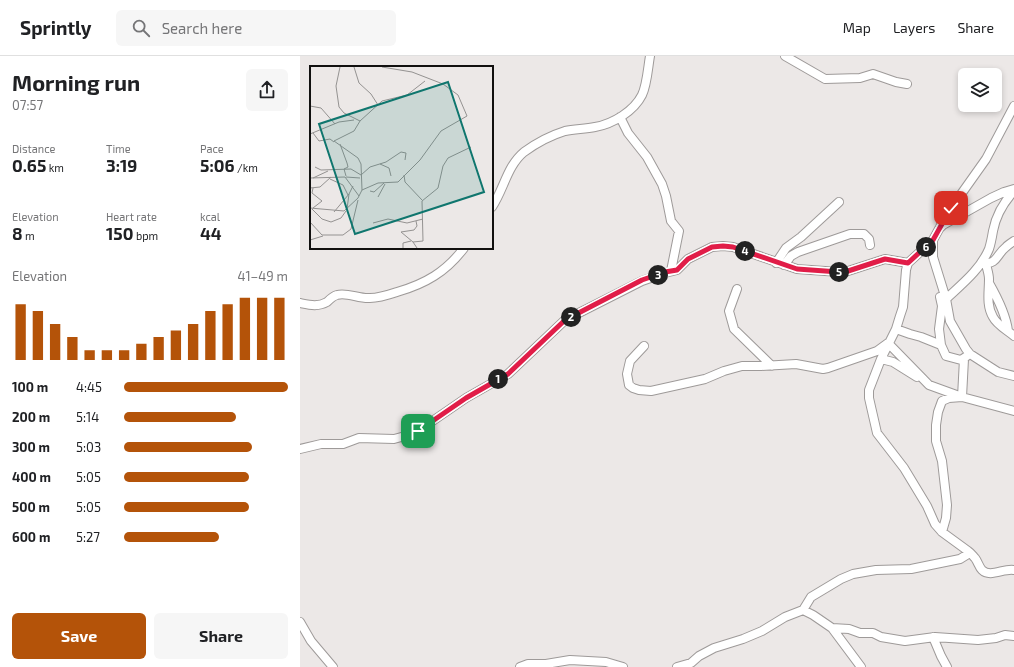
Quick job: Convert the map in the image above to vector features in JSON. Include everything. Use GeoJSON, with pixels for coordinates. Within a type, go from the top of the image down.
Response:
{"type":"FeatureCollection","features":[{"type":"Feature","properties":{"kind":"street"},"geometry":{"type":"LineString","coordinates":[[493,205],[515,161],[525,151],[553,135],[574,129],[595,127],[606,124],[620,117],[636,102],[642,95],[650,56]]}},
{"type":"Feature","properties":{"kind":"street"},"geometry":{"type":"LineString","coordinates":[[786,56],[825,79],[860,78],[873,74],[907,84]]}},
{"type":"Feature","properties":{"kind":"street"},"geometry":{"type":"LineString","coordinates":[[1014,106],[986,159],[947,214],[933,240],[908,263],[903,307],[896,329],[881,359],[869,393],[876,433],[904,468],[928,506],[935,524],[942,532],[968,551],[985,572],[993,573],[1010,569],[1014,570]]}},
{"type":"Feature","properties":{"kind":"street"},"geometry":{"type":"LineString","coordinates":[[620,117],[628,132],[647,157],[662,184],[671,221],[679,232],[671,271]]}},
{"type":"Feature","properties":{"kind":"street"},"geometry":{"type":"LineString","coordinates":[[939,229],[953,219],[991,198],[1004,192],[1014,190]]}},
{"type":"Feature","properties":{"kind":"street"},"geometry":{"type":"LineString","coordinates":[[946,300],[983,264],[989,249],[998,213],[1014,190]]}},
{"type":"Feature","properties":{"kind":"street"},"geometry":{"type":"LineString","coordinates":[[776,263],[786,248],[801,237],[839,202]]}},
{"type":"Feature","properties":{"kind":"street"},"geometry":{"type":"LineString","coordinates":[[784,265],[791,256],[798,252],[850,234],[864,234],[869,239],[870,245]]}},
{"type":"Feature","properties":{"kind":"street"},"geometry":{"type":"LineString","coordinates":[[933,240],[933,257],[946,300],[950,321],[967,357],[962,397]]}},
{"type":"Feature","properties":{"kind":"street"},"geometry":{"type":"LineString","coordinates":[[983,264],[994,262],[1004,248],[1014,241]]}},
{"type":"Feature","properties":{"kind":"street"},"geometry":{"type":"LineString","coordinates":[[300,449],[321,444],[343,444],[359,438],[394,439],[423,429],[466,398],[508,374],[565,320],[642,280],[677,270],[688,259],[712,247],[723,246],[742,250],[797,269],[839,272],[885,259],[908,263]]}},
{"type":"Feature","properties":{"kind":"street"},"geometry":{"type":"LineString","coordinates":[[300,303],[314,306],[323,304],[337,294],[370,298],[408,289],[437,276],[463,249]]}},
{"type":"Feature","properties":{"kind":"street"},"geometry":{"type":"LineString","coordinates":[[983,264],[989,277],[988,303],[990,311],[998,324],[1011,334]]}},
{"type":"Feature","properties":{"kind":"street"},"geometry":{"type":"LineString","coordinates":[[939,279],[938,285],[942,306],[939,329],[941,346],[946,356],[958,360],[967,357],[998,372],[1014,376]]}},
{"type":"Feature","properties":{"kind":"street"},"geometry":{"type":"LineString","coordinates":[[989,283],[1000,305],[1011,334]]}},
{"type":"Feature","properties":{"kind":"street"},"geometry":{"type":"LineString","coordinates":[[737,289],[729,311],[734,329],[772,366]]}},
{"type":"Feature","properties":{"kind":"street"},"geometry":{"type":"LineString","coordinates":[[896,329],[921,337],[941,346]]}},
{"type":"Feature","properties":{"kind":"street"},"geometry":{"type":"LineString","coordinates":[[644,346],[630,361],[627,374],[629,385],[632,388],[650,391],[698,381],[742,366],[796,364],[823,369],[828,368],[877,351],[888,343]]}},
{"type":"Feature","properties":{"kind":"street"},"geometry":{"type":"LineString","coordinates":[[888,343],[929,385]]}},
{"type":"Feature","properties":{"kind":"street"},"geometry":{"type":"LineString","coordinates":[[881,359],[893,362],[929,385],[962,397],[1014,412]]}},
{"type":"Feature","properties":{"kind":"street"},"geometry":{"type":"LineString","coordinates":[[942,532],[946,518],[947,506],[942,461],[936,441],[936,425],[940,404],[945,399],[962,397]]}},
{"type":"Feature","properties":{"kind":"street"},"geometry":{"type":"LineString","coordinates":[[677,667],[691,665],[699,656],[714,648],[762,631],[785,617],[803,610],[811,597],[846,576],[876,570],[917,568],[960,558],[966,555],[968,551]]}},
{"type":"Feature","properties":{"kind":"street"},"geometry":{"type":"LineString","coordinates":[[803,610],[832,628],[861,667]]}},
{"type":"Feature","properties":{"kind":"street"},"geometry":{"type":"LineString","coordinates":[[300,622],[311,641],[333,667]]}},
{"type":"Feature","properties":{"kind":"street"},"geometry":{"type":"LineString","coordinates":[[832,628],[860,633],[873,633],[881,637],[905,641],[933,637],[978,640],[996,638],[1005,635],[1014,636]]}},
{"type":"Feature","properties":{"kind":"street"},"geometry":{"type":"LineString","coordinates":[[933,637],[947,667]]}},
{"type":"Feature","properties":{"kind":"street"},"geometry":{"type":"LineString","coordinates":[[520,667],[528,664],[546,664],[570,660],[606,662],[622,667]]}},
{"type":"Feature","properties":{"kind":"route"},"geometry":{"type":"LineString","coordinates":[[418,431],[466,398],[508,374],[565,320],[642,280],[665,272],[677,270],[688,259],[712,247],[733,247],[797,269],[816,271],[845,272],[885,259],[908,263],[933,240],[942,221],[951,208]]}}]}
